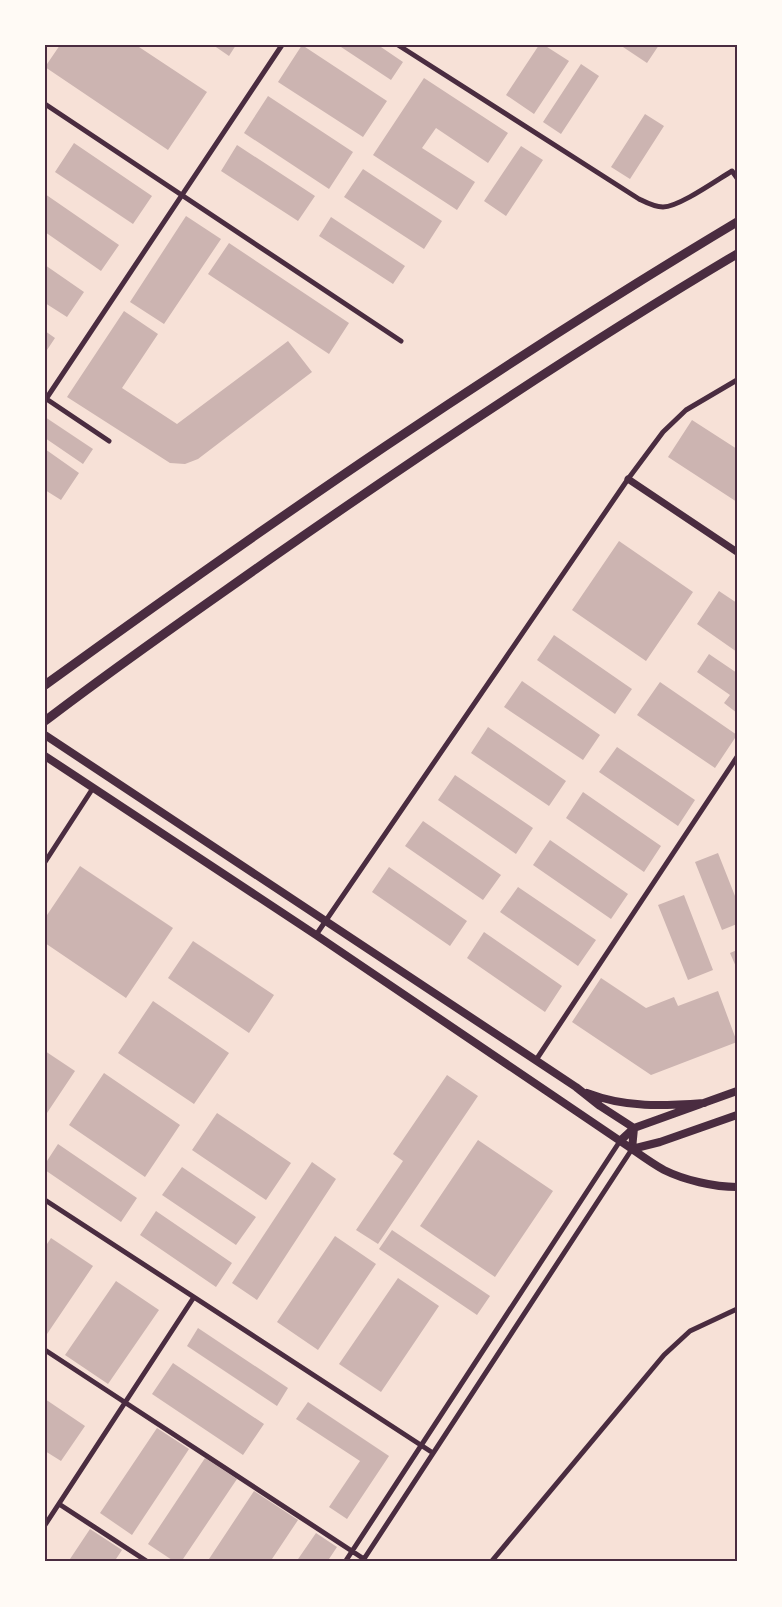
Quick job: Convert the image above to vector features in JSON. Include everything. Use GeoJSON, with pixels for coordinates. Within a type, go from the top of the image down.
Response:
{"type":"FeatureCollection","features":[{"type":"Feature","properties":{"kind":"highway"},"geometry":{"type":"LineString","coordinates":[[45,685],[181,586],[510,362],[737,222]]}},
{"type":"Feature","properties":{"kind":"highway"},"geometry":{"type":"LineString","coordinates":[[49,717],[366,492],[536,380],[737,254]]}},
{"type":"Feature","properties":{"kind":"main road"},"geometry":{"type":"LineString","coordinates":[[45,735],[536,1060],[634,1128]]}},
{"type":"Feature","properties":{"kind":"main road"},"geometry":{"type":"LineString","coordinates":[[45,756],[316,935],[654,1164],[674,1174],[715,1185],[737,1187]]}},
{"type":"Feature","properties":{"kind":"main road"},"geometry":{"type":"LineString","coordinates":[[576,1088],[595,1096],[632,1105],[655,1107],[704,1103]]}},
{"type":"Feature","properties":{"kind":"main road"},"geometry":{"type":"LineString","coordinates":[[620,1141],[634,1128],[737,1091]]}},
{"type":"Feature","properties":{"kind":"main road"},"geometry":{"type":"LineString","coordinates":[[632,1149],[660,1142],[737,1115]]}},
{"type":"Feature","properties":{"kind":"main road"},"geometry":{"type":"LineString","coordinates":[[632,1149],[634,1128]]}},
{"type":"Feature","properties":{"kind":"street"},"geometry":{"type":"LineString","coordinates":[[109,441],[46,399],[282,45]]}},
{"type":"Feature","properties":{"kind":"street"},"geometry":{"type":"LineString","coordinates":[[398,45],[639,199],[653,205],[664,207],[678,203],[732,171],[737,178]]}},
{"type":"Feature","properties":{"kind":"street"},"geometry":{"type":"LineString","coordinates":[[45,104],[401,341]]}},
{"type":"Feature","properties":{"kind":"street"},"geometry":{"type":"LineString","coordinates":[[316,935],[627,479],[663,432],[686,410],[737,380]]}},
{"type":"Feature","properties":{"kind":"street"},"geometry":{"type":"LineString","coordinates":[[627,479],[737,552]]}},
{"type":"Feature","properties":{"kind":"street"},"geometry":{"type":"LineString","coordinates":[[536,1060],[737,756]]}},
{"type":"Feature","properties":{"kind":"street"},"geometry":{"type":"LineString","coordinates":[[45,862],[93,788]]}},
{"type":"Feature","properties":{"kind":"street"},"geometry":{"type":"LineString","coordinates":[[345,1562],[620,1141]]}},
{"type":"Feature","properties":{"kind":"street"},"geometry":{"type":"LineString","coordinates":[[45,1350],[363,1560],[632,1149]]}},
{"type":"Feature","properties":{"kind":"street"},"geometry":{"type":"LineString","coordinates":[[45,1200],[433,1453]]}},
{"type":"Feature","properties":{"kind":"street"},"geometry":{"type":"LineString","coordinates":[[45,1525],[194,1297]]}},
{"type":"Feature","properties":{"kind":"street"},"geometry":{"type":"LineString","coordinates":[[491,1562],[664,1355],[690,1331],[737,1309]]}},
{"type":"Feature","properties":{"kind":"street"},"geometry":{"type":"LineString","coordinates":[[59,1504],[148,1562]]}},
{"type":"Feature","properties":{"kind":"building"},"geometry":{"type":"Polygon","coordinates":[[[60,45],[136,45],[207,92],[168,150],[45,67],[60,45]]]}},
{"type":"Feature","properties":{"kind":"building"},"geometry":{"type":"Polygon","coordinates":[[[213,45],[236,45],[229,56],[213,45]]]}},
{"type":"Feature","properties":{"kind":"building"},"geometry":{"type":"Polygon","coordinates":[[[302,45],[387,101],[363,137],[278,82],[302,45]]]}},
{"type":"Feature","properties":{"kind":"building"},"geometry":{"type":"Polygon","coordinates":[[[338,45],[378,45],[403,62],[391,80],[338,45]]]}},
{"type":"Feature","properties":{"kind":"building"},"geometry":{"type":"Polygon","coordinates":[[[539,45],[544,45],[569,61],[534,114],[506,95],[539,45]]]}},
{"type":"Feature","properties":{"kind":"building"},"geometry":{"type":"Polygon","coordinates":[[[620,45],[659,45],[647,63],[620,45]]]}},
{"type":"Feature","properties":{"kind":"building"},"geometry":{"type":"Polygon","coordinates":[[[581,64],[599,76],[561,134],[543,122],[581,64]]]}},
{"type":"Feature","properties":{"kind":"building"},"geometry":{"type":"Polygon","coordinates":[[[424,78],[508,133],[488,163],[436,128],[422,148],[475,182],[457,210],[373,155],[424,78]]]}},
{"type":"Feature","properties":{"kind":"building"},"geometry":{"type":"Polygon","coordinates":[[[268,96],[353,152],[329,189],[244,133],[268,96]]]}},
{"type":"Feature","properties":{"kind":"building"},"geometry":{"type":"Polygon","coordinates":[[[645,114],[664,126],[630,179],[611,167],[645,114]]]}},
{"type":"Feature","properties":{"kind":"building"},"geometry":{"type":"Polygon","coordinates":[[[74,143],[152,196],[133,224],[55,172],[74,143]]]}},
{"type":"Feature","properties":{"kind":"building"},"geometry":{"type":"Polygon","coordinates":[[[237,145],[315,196],[298,221],[221,171],[237,145]]]}},
{"type":"Feature","properties":{"kind":"building"},"geometry":{"type":"Polygon","coordinates":[[[521,146],[543,160],[506,216],[484,201],[521,146]]]}},
{"type":"Feature","properties":{"kind":"building"},"geometry":{"type":"Polygon","coordinates":[[[363,169],[442,221],[424,249],[344,197],[363,169]]]}},
{"type":"Feature","properties":{"kind":"building"},"geometry":{"type":"Polygon","coordinates":[[[45,194],[119,245],[101,271],[45,232],[45,194]]]}},
{"type":"Feature","properties":{"kind":"building"},"geometry":{"type":"Polygon","coordinates":[[[186,216],[221,239],[164,324],[130,302],[186,216]]]}},
{"type":"Feature","properties":{"kind":"building"},"geometry":{"type":"Polygon","coordinates":[[[331,217],[405,266],[393,284],[319,236],[331,217]]]}},
{"type":"Feature","properties":{"kind":"building"},"geometry":{"type":"Polygon","coordinates":[[[229,243],[349,323],[329,354],[208,274],[229,243]]]}},
{"type":"Feature","properties":{"kind":"building"},"geometry":{"type":"Polygon","coordinates":[[[45,265],[84,292],[67,317],[45,303],[45,265]]]}},
{"type":"Feature","properties":{"kind":"building"},"geometry":{"type":"Polygon","coordinates":[[[124,311],[158,334],[122,388],[177,424],[288,341],[312,372],[198,459],[185,464],[170,463],[67,397],[124,311]]]}},
{"type":"Feature","properties":{"kind":"building"},"geometry":{"type":"Polygon","coordinates":[[[45,331],[55,338],[45,353],[45,331]]]}},
{"type":"Feature","properties":{"kind":"building"},"geometry":{"type":"Polygon","coordinates":[[[45,417],[93,449],[83,464],[45,438],[45,417]]]}},
{"type":"Feature","properties":{"kind":"building"},"geometry":{"type":"Polygon","coordinates":[[[692,420],[737,449],[737,502],[668,457],[692,420]]]}},
{"type":"Feature","properties":{"kind":"building"},"geometry":{"type":"Polygon","coordinates":[[[45,449],[79,473],[61,500],[45,490],[45,449]]]}},
{"type":"Feature","properties":{"kind":"building"},"geometry":{"type":"Polygon","coordinates":[[[619,541],[693,592],[646,661],[572,610],[619,541]]]}},
{"type":"Feature","properties":{"kind":"building"},"geometry":{"type":"Polygon","coordinates":[[[719,591],[737,603],[737,652],[697,624],[719,591]]]}},
{"type":"Feature","properties":{"kind":"building"},"geometry":{"type":"Polygon","coordinates":[[[554,635],[632,689],[615,714],[537,660],[554,635]]]}},
{"type":"Feature","properties":{"kind":"building"},"geometry":{"type":"Polygon","coordinates":[[[709,654],[737,673],[737,713],[724,703],[730,695],[697,672],[709,654]]]}},
{"type":"Feature","properties":{"kind":"building"},"geometry":{"type":"Polygon","coordinates":[[[522,681],[600,735],[583,760],[504,707],[522,681]]]}},
{"type":"Feature","properties":{"kind":"building"},"geometry":{"type":"Polygon","coordinates":[[[660,682],[737,735],[715,768],[637,715],[660,682]]]}},
{"type":"Feature","properties":{"kind":"building"},"geometry":{"type":"Polygon","coordinates":[[[488,727],[566,781],[549,806],[471,753],[488,727]]]}},
{"type":"Feature","properties":{"kind":"building"},"geometry":{"type":"Polygon","coordinates":[[[617,747],[695,800],[678,826],[599,772],[617,747]]]}},
{"type":"Feature","properties":{"kind":"building"},"geometry":{"type":"Polygon","coordinates":[[[455,775],[533,828],[516,854],[438,800],[455,775]]]}},
{"type":"Feature","properties":{"kind":"building"},"geometry":{"type":"Polygon","coordinates":[[[583,792],[661,846],[644,872],[566,818],[583,792]]]}},
{"type":"Feature","properties":{"kind":"building"},"geometry":{"type":"Polygon","coordinates":[[[423,821],[501,875],[483,900],[405,846],[423,821]]]}},
{"type":"Feature","properties":{"kind":"building"},"geometry":{"type":"Polygon","coordinates":[[[550,840],[628,894],[611,919],[533,865],[550,840]]]}},
{"type":"Feature","properties":{"kind":"building"},"geometry":{"type":"Polygon","coordinates":[[[718,853],[737,901],[737,924],[722,930],[695,862],[718,853]]]}},
{"type":"Feature","properties":{"kind":"building"},"geometry":{"type":"Polygon","coordinates":[[[80,866],[173,928],[126,998],[45,943],[45,918],[80,866]]]}},
{"type":"Feature","properties":{"kind":"building"},"geometry":{"type":"Polygon","coordinates":[[[389,867],[467,921],[450,946],[372,892],[389,867]]]}},
{"type":"Feature","properties":{"kind":"building"},"geometry":{"type":"Polygon","coordinates":[[[518,887],[596,940],[578,966],[500,912],[518,887]]]}},
{"type":"Feature","properties":{"kind":"building"},"geometry":{"type":"Polygon","coordinates":[[[684,895],[713,970],[688,980],[658,905],[684,895]]]}},
{"type":"Feature","properties":{"kind":"building"},"geometry":{"type":"Polygon","coordinates":[[[484,932],[562,986],[545,1012],[467,958],[484,932]]]}},
{"type":"Feature","properties":{"kind":"building"},"geometry":{"type":"Polygon","coordinates":[[[193,941],[274,995],[249,1033],[168,978],[193,941]]]}},
{"type":"Feature","properties":{"kind":"building"},"geometry":{"type":"Polygon","coordinates":[[[737,950],[737,969],[730,953],[737,950]]]}},
{"type":"Feature","properties":{"kind":"building"},"geometry":{"type":"Polygon","coordinates":[[[601,978],[646,1008],[674,997],[678,1006],[718,991],[737,1042],[651,1075],[572,1022],[601,978]]]}},
{"type":"Feature","properties":{"kind":"building"},"geometry":{"type":"Polygon","coordinates":[[[153,1001],[229,1053],[194,1104],[118,1053],[153,1001]]]}},
{"type":"Feature","properties":{"kind":"building"},"geometry":{"type":"Polygon","coordinates":[[[45,1051],[75,1071],[45,1116],[45,1051]]]}},
{"type":"Feature","properties":{"kind":"building"},"geometry":{"type":"Polygon","coordinates":[[[104,1073],[180,1125],[145,1177],[69,1125],[104,1073]]]}},
{"type":"Feature","properties":{"kind":"building"},"geometry":{"type":"Polygon","coordinates":[[[447,1075],[478,1096],[378,1244],[356,1230],[403,1161],[393,1154],[447,1075]]]}},
{"type":"Feature","properties":{"kind":"building"},"geometry":{"type":"Polygon","coordinates":[[[217,1113],[291,1163],[266,1200],[192,1150],[217,1113]]]}},
{"type":"Feature","properties":{"kind":"building"},"geometry":{"type":"Polygon","coordinates":[[[478,1140],[553,1191],[495,1277],[420,1226],[478,1140]]]}},
{"type":"Feature","properties":{"kind":"building"},"geometry":{"type":"Polygon","coordinates":[[[58,1144],[137,1198],[121,1222],[45,1170],[45,1164],[58,1144]]]}},
{"type":"Feature","properties":{"kind":"building"},"geometry":{"type":"Polygon","coordinates":[[[312,1162],[336,1179],[257,1300],[232,1283],[312,1162]]]}},
{"type":"Feature","properties":{"kind":"building"},"geometry":{"type":"Polygon","coordinates":[[[182,1167],[256,1217],[236,1245],[162,1195],[182,1167]]]}},
{"type":"Feature","properties":{"kind":"building"},"geometry":{"type":"Polygon","coordinates":[[[156,1211],[232,1263],[216,1287],[140,1235],[156,1211]]]}},
{"type":"Feature","properties":{"kind":"building"},"geometry":{"type":"Polygon","coordinates":[[[392,1230],[490,1296],[477,1315],[379,1249],[392,1230]]]}},
{"type":"Feature","properties":{"kind":"building"},"geometry":{"type":"Polygon","coordinates":[[[335,1236],[376,1264],[318,1350],[277,1322],[335,1236]]]}},
{"type":"Feature","properties":{"kind":"building"},"geometry":{"type":"Polygon","coordinates":[[[51,1238],[93,1266],[45,1337],[45,1247],[51,1238]]]}},
{"type":"Feature","properties":{"kind":"building"},"geometry":{"type":"Polygon","coordinates":[[[398,1278],[439,1306],[381,1392],[339,1364],[398,1278]]]}},
{"type":"Feature","properties":{"kind":"building"},"geometry":{"type":"Polygon","coordinates":[[[116,1281],[159,1310],[108,1384],[65,1355],[116,1281]]]}},
{"type":"Feature","properties":{"kind":"building"},"geometry":{"type":"Polygon","coordinates":[[[198,1328],[288,1388],[277,1406],[187,1346],[198,1328]]]}},
{"type":"Feature","properties":{"kind":"building"},"geometry":{"type":"Polygon","coordinates":[[[173,1363],[264,1424],[243,1455],[152,1394],[173,1363]]]}},
{"type":"Feature","properties":{"kind":"building"},"geometry":{"type":"Polygon","coordinates":[[[45,1399],[85,1426],[61,1461],[45,1451],[45,1399]]]}},
{"type":"Feature","properties":{"kind":"building"},"geometry":{"type":"Polygon","coordinates":[[[308,1402],[389,1456],[347,1519],[329,1507],[360,1461],[296,1419],[308,1402]]]}},
{"type":"Feature","properties":{"kind":"building"},"geometry":{"type":"Polygon","coordinates":[[[157,1428],[189,1449],[132,1535],[100,1513],[157,1428]]]}},
{"type":"Feature","properties":{"kind":"building"},"geometry":{"type":"Polygon","coordinates":[[[205,1458],[237,1479],[181,1562],[175,1562],[148,1544],[205,1458]]]}},
{"type":"Feature","properties":{"kind":"building"},"geometry":{"type":"Polygon","coordinates":[[[254,1491],[298,1520],[270,1562],[207,1562],[254,1491]]]}},
{"type":"Feature","properties":{"kind":"building"},"geometry":{"type":"Polygon","coordinates":[[[90,1529],[122,1550],[114,1562],[68,1562],[90,1529]]]}},
{"type":"Feature","properties":{"kind":"building"},"geometry":{"type":"Polygon","coordinates":[[[316,1533],[337,1547],[327,1562],[296,1562],[316,1533]]]}}]}
